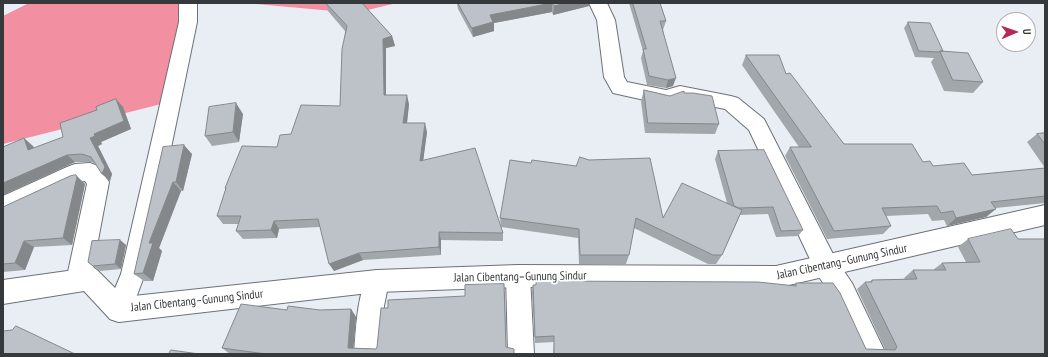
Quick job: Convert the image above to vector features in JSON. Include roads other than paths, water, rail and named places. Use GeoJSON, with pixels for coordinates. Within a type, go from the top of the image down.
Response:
{"type":"FeatureCollection","features":[{"type":"Feature","properties":{"kind":"street"},"geometry":{"type":"LineString","coordinates":[[119,310],[133,274],[152,192],[188,22],[188,3]]}},
{"type":"Feature","properties":{"kind":"street"},"geometry":{"type":"LineString","coordinates":[[598,3],[606,20],[614,77],[620,88],[667,98],[680,93],[731,104],[757,125],[826,266],[843,291],[873,354]]}},
{"type":"Feature","properties":{"kind":"street","name":"Jalan Cibentang–Gunung Sindur"},"geometry":{"type":"LineString","coordinates":[[7,205],[75,173],[90,172],[98,182],[80,272],[90,279],[119,310],[377,281],[518,276],[776,277],[1045,215]]}},
{"type":"Feature","properties":{"kind":"street"},"geometry":{"type":"LineString","coordinates":[[518,276],[521,354]]}},
{"type":"Feature","properties":{"kind":"street"},"geometry":{"type":"LineString","coordinates":[[3,292],[90,279]]}},
{"type":"Feature","properties":{"kind":"street"},"geometry":{"type":"LineString","coordinates":[[367,354],[371,306],[377,281]]}}]}
